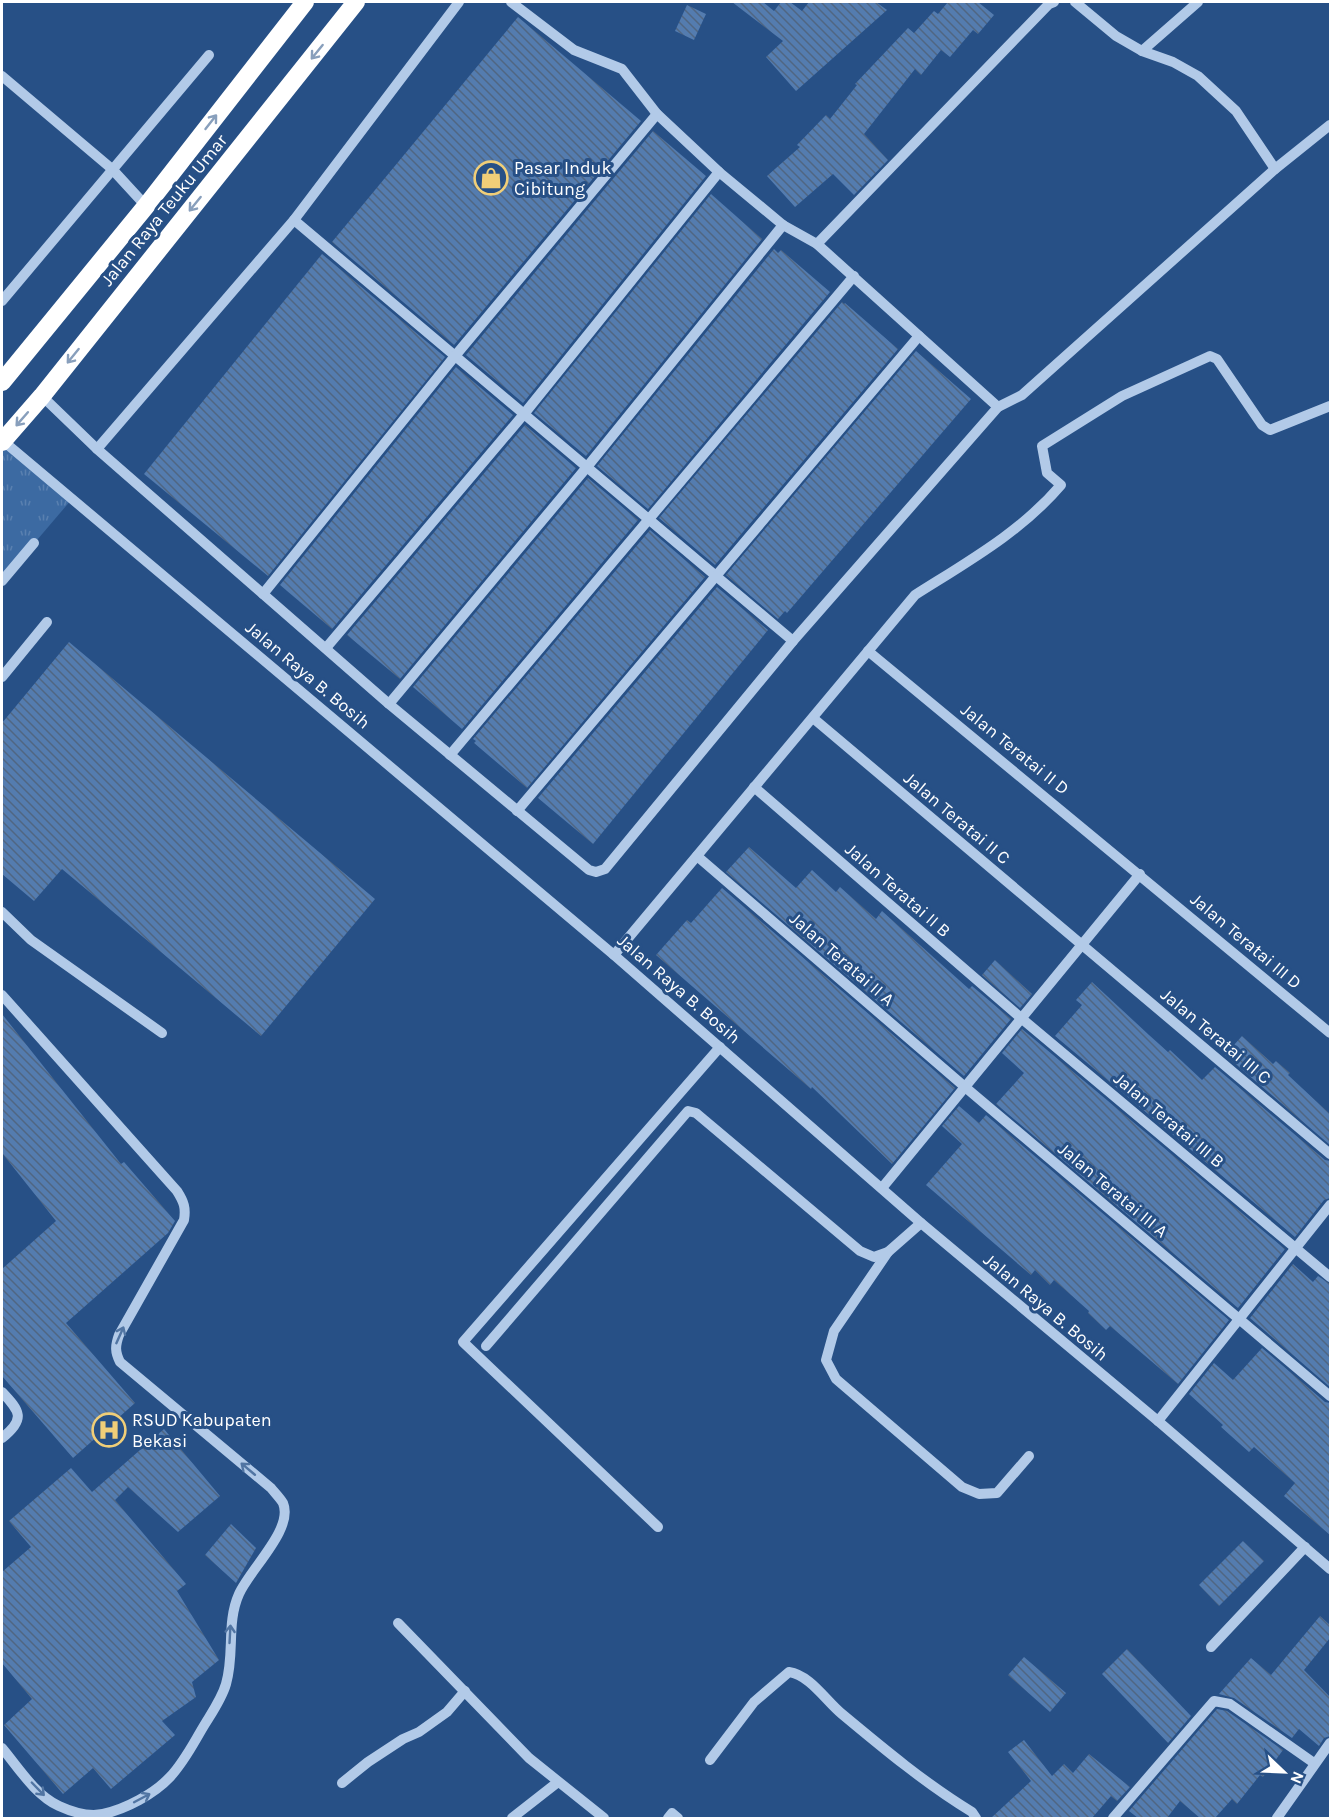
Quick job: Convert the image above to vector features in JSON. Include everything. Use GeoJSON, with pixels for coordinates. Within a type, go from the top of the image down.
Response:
{"type":"FeatureCollection","features":[{"type":"Feature","properties":{"kind":"highway","name":"Jalan Raya Teuku Umar"},"geometry":{"type":"LineString","coordinates":[[2,382],[146,206],[305,2]]}},
{"type":"Feature","properties":{"kind":"highway","name":"Jalan Raya Teuku Umar"},"geometry":{"type":"LineString","coordinates":[[2,441],[42,396],[356,2]]}},
{"type":"Feature","properties":{"kind":"street"},"geometry":{"type":"LineString","coordinates":[[97,449],[294,220],[459,2]]}},
{"type":"Feature","properties":{"kind":"street"},"geometry":{"type":"LineString","coordinates":[[511,2],[574,50],[622,69],[657,114],[719,172],[783,225],[817,244],[998,407]]}},
{"type":"Feature","properties":{"kind":"street"},"geometry":{"type":"LineString","coordinates":[[817,244],[1049,4],[1054,2]]}},
{"type":"Feature","properties":{"kind":"street"},"geometry":{"type":"LineString","coordinates":[[1075,2],[1116,36],[1142,51],[1173,62],[1198,76],[1236,111],[1275,169]]}},
{"type":"Feature","properties":{"kind":"street"},"geometry":{"type":"LineString","coordinates":[[1142,51],[1198,2]]}},
{"type":"Feature","properties":{"kind":"street"},"geometry":{"type":"LineString","coordinates":[[2,302],[209,55]]}},
{"type":"Feature","properties":{"kind":"street"},"geometry":{"type":"LineString","coordinates":[[2,76],[112,169],[146,206]]}},
{"type":"Feature","properties":{"kind":"street"},"geometry":{"type":"LineString","coordinates":[[263,594],[455,356],[657,114]]}},
{"type":"Feature","properties":{"kind":"street"},"geometry":{"type":"LineString","coordinates":[[42,396],[97,449],[390,704],[589,870],[596,872],[605,869],[793,641],[998,407],[1022,395],[1275,169],[1330,125]]}},
{"type":"Feature","properties":{"kind":"street"},"geometry":{"type":"LineString","coordinates":[[326,648],[524,414],[719,172]]}},
{"type":"Feature","properties":{"kind":"street"},"geometry":{"type":"LineString","coordinates":[[294,220],[793,641]]}},
{"type":"Feature","properties":{"kind":"street"},"geometry":{"type":"LineString","coordinates":[[390,704],[587,467],[783,225]]}},
{"type":"Feature","properties":{"kind":"street"},"geometry":{"type":"LineString","coordinates":[[450,755],[854,276]]}},
{"type":"Feature","properties":{"kind":"street"},"geometry":{"type":"LineString","coordinates":[[517,811],[919,336]]}},
{"type":"Feature","properties":{"kind":"street"},"geometry":{"type":"LineString","coordinates":[[614,954],[915,595],[974,560],[1042,508],[1062,485],[1047,473],[1042,446],[1122,396],[1210,356],[1217,359],[1262,425],[1270,430],[1330,405]]}},
{"type":"Feature","properties":{"kind":"street","name":"Jalan Raya B. Bosih"},"geometry":{"type":"LineString","coordinates":[[2,441],[614,954],[921,1223],[1158,1421],[1330,1569]]}},
{"type":"Feature","properties":{"kind":"street"},"geometry":{"type":"LineString","coordinates":[[2,581],[34,543]]}},
{"type":"Feature","properties":{"kind":"street"},"geometry":{"type":"LineString","coordinates":[[2,677],[47,622]]}},
{"type":"Feature","properties":{"kind":"street","name":"Jalan Teratai II D"},"geometry":{"type":"LineString","coordinates":[[868,651],[1140,874]]}},
{"type":"Feature","properties":{"kind":"street","name":"Jalan Teratai II C"},"geometry":{"type":"LineString","coordinates":[[813,718],[1081,944]]}},
{"type":"Feature","properties":{"kind":"street","name":"Jalan Teratai II B"},"geometry":{"type":"LineString","coordinates":[[754,788],[1021,1018]]}},
{"type":"Feature","properties":{"kind":"street","name":"Jalan Teratai II A"},"geometry":{"type":"LineString","coordinates":[[697,856],[965,1087]]}},
{"type":"Feature","properties":{"kind":"street"},"geometry":{"type":"LineString","coordinates":[[882,1188],[1140,874]]}},
{"type":"Feature","properties":{"kind":"street","name":"Jalan Teratai III D"},"geometry":{"type":"LineString","coordinates":[[1140,874],[1330,1033]]}},
{"type":"Feature","properties":{"kind":"street"},"geometry":{"type":"LineString","coordinates":[[2,912],[31,940],[162,1033]]}},
{"type":"Feature","properties":{"kind":"street","name":"Jalan Teratai III C"},"geometry":{"type":"LineString","coordinates":[[1081,944],[1330,1154]]}},
{"type":"Feature","properties":{"kind":"street"},"geometry":{"type":"LineString","coordinates":[[2,995],[184,1201],[186,1210],[184,1220],[119,1335],[115,1347],[120,1362],[271,1488],[282,1502],[285,1514],[282,1529],[274,1543],[244,1582],[237,1597],[231,1624],[229,1673],[221,1696],[184,1760],[169,1779],[150,1794],[129,1804],[102,1814],[87,1814],[56,1804],[42,1794],[2,1748]]}},
{"type":"Feature","properties":{"kind":"street","name":"Jalan Teratai III B"},"geometry":{"type":"LineString","coordinates":[[1021,1018],[1330,1277]]}},
{"type":"Feature","properties":{"kind":"street"},"geometry":{"type":"LineString","coordinates":[[658,1527],[463,1342],[720,1047]]}},
{"type":"Feature","properties":{"kind":"street","name":"Jalan Teratai III A"},"geometry":{"type":"LineString","coordinates":[[965,1087],[1330,1396]]}},
{"type":"Feature","properties":{"kind":"street"},"geometry":{"type":"LineString","coordinates":[[486,1346],[688,1110],[696,1113],[860,1251],[874,1257],[888,1252]]}},
{"type":"Feature","properties":{"kind":"street"},"geometry":{"type":"LineString","coordinates":[[1158,1421],[1330,1205]]}},
{"type":"Feature","properties":{"kind":"street"},"geometry":{"type":"LineString","coordinates":[[921,1223],[888,1252],[834,1331],[826,1360],[837,1379],[962,1487],[979,1494],[997,1493],[1029,1456]]}},
{"type":"Feature","properties":{"kind":"street"},"geometry":{"type":"LineString","coordinates":[[2,1392],[16,1407],[18,1415],[15,1425],[2,1438]]}},
{"type":"Feature","properties":{"kind":"street"},"geometry":{"type":"LineString","coordinates":[[1211,1647],[1305,1547]]}},
{"type":"Feature","properties":{"kind":"street"},"geometry":{"type":"LineString","coordinates":[[398,1623],[529,1758],[604,1818]]}},
{"type":"Feature","properties":{"kind":"street"},"geometry":{"type":"LineString","coordinates":[[710,1760],[754,1702],[789,1672],[794,1672],[812,1685],[840,1713],[925,1782],[972,1812],[976,1818]]}},
{"type":"Feature","properties":{"kind":"street"},"geometry":{"type":"LineString","coordinates":[[342,1783],[368,1762],[403,1739],[419,1732],[447,1712],[465,1691]]}},
{"type":"Feature","properties":{"kind":"street"},"geometry":{"type":"LineString","coordinates":[[1113,1818],[1214,1701],[1230,1704],[1314,1763]]}},
{"type":"Feature","properties":{"kind":"street"},"geometry":{"type":"LineString","coordinates":[[1277,1818],[1330,1743]]}},
{"type":"Feature","properties":{"kind":"street"},"geometry":{"type":"LineString","coordinates":[[512,1818],[558,1782]]}},
{"type":"Feature","properties":{"kind":"street"},"geometry":{"type":"LineString","coordinates":[[668,1818],[672,1813],[678,1818]]}},
{"type":"Feature","properties":{"kind":"green space"},"geometry":{"type":"Polygon","coordinates":[[[2,440],[72,499],[2,581],[2,440]]]}},
{"type":"Feature","properties":{"kind":"building"},"geometry":{"type":"Polygon","coordinates":[[[732,2],[763,2],[774,11],[781,2],[790,2],[802,11],[809,2],[876,2],[887,10],[796,91],[766,57],[783,41],[732,2]]]}},
{"type":"Feature","properties":{"kind":"building"},"geometry":{"type":"Polygon","coordinates":[[[948,2],[978,2],[994,15],[978,34],[973,30],[950,57],[941,50],[921,75],[915,69],[864,134],[888,160],[854,195],[833,174],[795,207],[767,176],[800,147],[797,145],[826,115],[830,119],[857,85],[855,84],[908,28],[914,33],[934,11],[938,14],[948,2]]]}},
{"type":"Feature","properties":{"kind":"building"},"geometry":{"type":"Polygon","coordinates":[[[687,5],[706,14],[694,40],[675,31],[687,5]]]}},
{"type":"Feature","properties":{"kind":"building","name":"Pasar Induk Cibitung"},"geometry":{"type":"Polygon","coordinates":[[[518,17],[641,121],[454,345],[332,242],[518,17]]]}},
{"type":"Feature","properties":{"kind":"building","name":"Pasar Induk Cibitung"},"geometry":{"type":"Polygon","coordinates":[[[653,131],[706,176],[523,403],[466,355],[653,131]]]}},
{"type":"Feature","properties":{"kind":"building"},"geometry":{"type":"Polygon","coordinates":[[[711,194],[762,239],[586,456],[534,413],[711,194]]]}},
{"type":"Feature","properties":{"kind":"building"},"geometry":{"type":"Polygon","coordinates":[[[774,249],[778,253],[781,250],[830,292],[648,509],[597,466],[774,249]]]}},
{"type":"Feature","properties":{"kind":"building"},"geometry":{"type":"Polygon","coordinates":[[[322,254],[445,357],[268,576],[144,474],[322,254]]]}},
{"type":"Feature","properties":{"kind":"building"},"geometry":{"type":"Polygon","coordinates":[[[842,302],[898,349],[715,565],[659,518],[842,302]]]}},
{"type":"Feature","properties":{"kind":"building"},"geometry":{"type":"Polygon","coordinates":[[[916,351],[971,399],[787,613],[785,611],[778,619],[726,575],[916,351]]]}},
{"type":"Feature","properties":{"kind":"building"},"geometry":{"type":"Polygon","coordinates":[[[456,367],[513,415],[332,629],[280,585],[456,367]]]}},
{"type":"Feature","properties":{"kind":"building"},"geometry":{"type":"Polygon","coordinates":[[[525,425],[576,468],[400,679],[347,635],[525,425]]]}},
{"type":"Feature","properties":{"kind":"building"},"geometry":{"type":"Polygon","coordinates":[[[588,478],[638,520],[462,729],[413,687],[588,478]]]}},
{"type":"Feature","properties":{"kind":"building"},"geometry":{"type":"Polygon","coordinates":[[[650,530],[705,577],[527,788],[474,743],[476,741],[473,739],[650,530]]]}},
{"type":"Feature","properties":{"kind":"building"},"geometry":{"type":"Polygon","coordinates":[[[717,587],[768,630],[593,844],[538,798],[717,587]]]}},
{"type":"Feature","properties":{"kind":"building"},"geometry":{"type":"Polygon","coordinates":[[[69,642],[375,899],[261,1036],[62,869],[34,901],[2,874],[2,723],[69,642]]]}},
{"type":"Feature","properties":{"kind":"building"},"geometry":{"type":"Polygon","coordinates":[[[749,847],[796,888],[812,870],[836,892],[840,887],[876,919],[882,911],[969,989],[972,986],[1011,1019],[964,1076],[726,872],[749,847]]]}},
{"type":"Feature","properties":{"kind":"building"},"geometry":{"type":"Polygon","coordinates":[[[722,888],[955,1088],[892,1164],[812,1087],[811,1089],[656,955],[687,920],[691,923],[722,888]]]}},
{"type":"Feature","properties":{"kind":"building"},"geometry":{"type":"Polygon","coordinates":[[[995,960],[1032,994],[1020,1008],[982,975],[995,960]]]}},
{"type":"Feature","properties":{"kind":"building"},"geometry":{"type":"Polygon","coordinates":[[[1092,982],[1202,1080],[1215,1067],[1325,1160],[1330,1161],[1330,1198],[1324,1200],[1295,1237],[1055,1036],[1082,1005],[1076,1000],[1092,982]]]}},
{"type":"Feature","properties":{"kind":"building","name":"RSUD Kabupaten Bekasi"},"geometry":{"type":"Polygon","coordinates":[[[2,1014],[121,1164],[124,1162],[175,1221],[168,1233],[66,1323],[135,1403],[73,1458],[2,1376],[2,1269],[56,1221],[2,1153],[2,1014]]]}},
{"type":"Feature","properties":{"kind":"building"},"geometry":{"type":"Polygon","coordinates":[[[1022,1029],[1285,1249],[1238,1308],[996,1104],[1024,1073],[1002,1053],[1022,1029]]]}},
{"type":"Feature","properties":{"kind":"building"},"geometry":{"type":"Polygon","coordinates":[[[1242,1036],[1273,1064],[1276,1061],[1290,1073],[1288,1075],[1330,1114],[1330,1145],[1225,1055],[1242,1036]]]}},
{"type":"Feature","properties":{"kind":"building"},"geometry":{"type":"Polygon","coordinates":[[[959,1106],[979,1123],[986,1115],[1229,1320],[1178,1384],[1110,1326],[1106,1330],[1088,1313],[1089,1311],[1054,1280],[1050,1285],[1035,1270],[1031,1275],[926,1185],[962,1144],[942,1126],[959,1106]]]}},
{"type":"Feature","properties":{"kind":"building"},"geometry":{"type":"Polygon","coordinates":[[[1293,1264],[1313,1282],[1318,1276],[1330,1284],[1330,1387],[1250,1318],[1293,1264]]]}},
{"type":"Feature","properties":{"kind":"building"},"geometry":{"type":"Polygon","coordinates":[[[1262,1348],[1325,1402],[1330,1403],[1330,1535],[1284,1496],[1295,1483],[1254,1447],[1249,1452],[1189,1394],[1214,1363],[1233,1380],[1262,1348]]]}},
{"type":"Feature","properties":{"kind":"building"},"geometry":{"type":"Polygon","coordinates":[[[164,1429],[220,1496],[178,1532],[128,1487],[115,1500],[186,1584],[177,1591],[219,1660],[192,1682],[196,1697],[162,1721],[175,1735],[111,1789],[93,1768],[63,1794],[4,1725],[32,1699],[2,1663],[2,1572],[31,1547],[9,1521],[71,1468],[92,1492],[164,1429]]]}},
{"type":"Feature","properties":{"kind":"building"},"geometry":{"type":"Polygon","coordinates":[[[231,1524],[256,1548],[236,1583],[205,1555],[231,1524]]]}},
{"type":"Feature","properties":{"kind":"building"},"geometry":{"type":"Polygon","coordinates":[[[1243,1541],[1264,1561],[1219,1606],[1199,1585],[1243,1541]]]}},
{"type":"Feature","properties":{"kind":"building"},"geometry":{"type":"Polygon","coordinates":[[[1320,1616],[1330,1625],[1330,1638],[1304,1670],[1330,1697],[1330,1736],[1324,1738],[1319,1746],[1299,1729],[1292,1738],[1234,1698],[1219,1694],[1251,1658],[1271,1675],[1320,1616]]]}},
{"type":"Feature","properties":{"kind":"building"},"geometry":{"type":"Polygon","coordinates":[[[1127,1649],[1191,1716],[1168,1743],[1102,1674],[1127,1649]]]}},
{"type":"Feature","properties":{"kind":"building"},"geometry":{"type":"Polygon","coordinates":[[[1024,1657],[1066,1693],[1050,1712],[1008,1675],[1024,1657]]]}},
{"type":"Feature","properties":{"kind":"building"},"geometry":{"type":"Polygon","coordinates":[[[1217,1709],[1227,1711],[1283,1750],[1263,1777],[1260,1775],[1237,1804],[1232,1799],[1215,1818],[1200,1818],[1180,1801],[1167,1818],[1138,1818],[1129,1811],[1217,1709]]]}},
{"type":"Feature","properties":{"kind":"building"},"geometry":{"type":"Polygon","coordinates":[[[1024,1740],[1052,1776],[1064,1764],[1073,1773],[1089,1754],[1130,1787],[1117,1801],[1111,1796],[1092,1818],[991,1818],[1031,1781],[1008,1752],[1024,1740]]]}},
{"type":"Feature","properties":{"kind":"place","name":"Pasar Induk Cibitung"},"geometry":{"type":"Point","coordinates":[491,178]}},
{"type":"Feature","properties":{"kind":"place","name":"RSUD Kabupaten Bekasi"},"geometry":{"type":"Point","coordinates":[109,1430]}}]}
